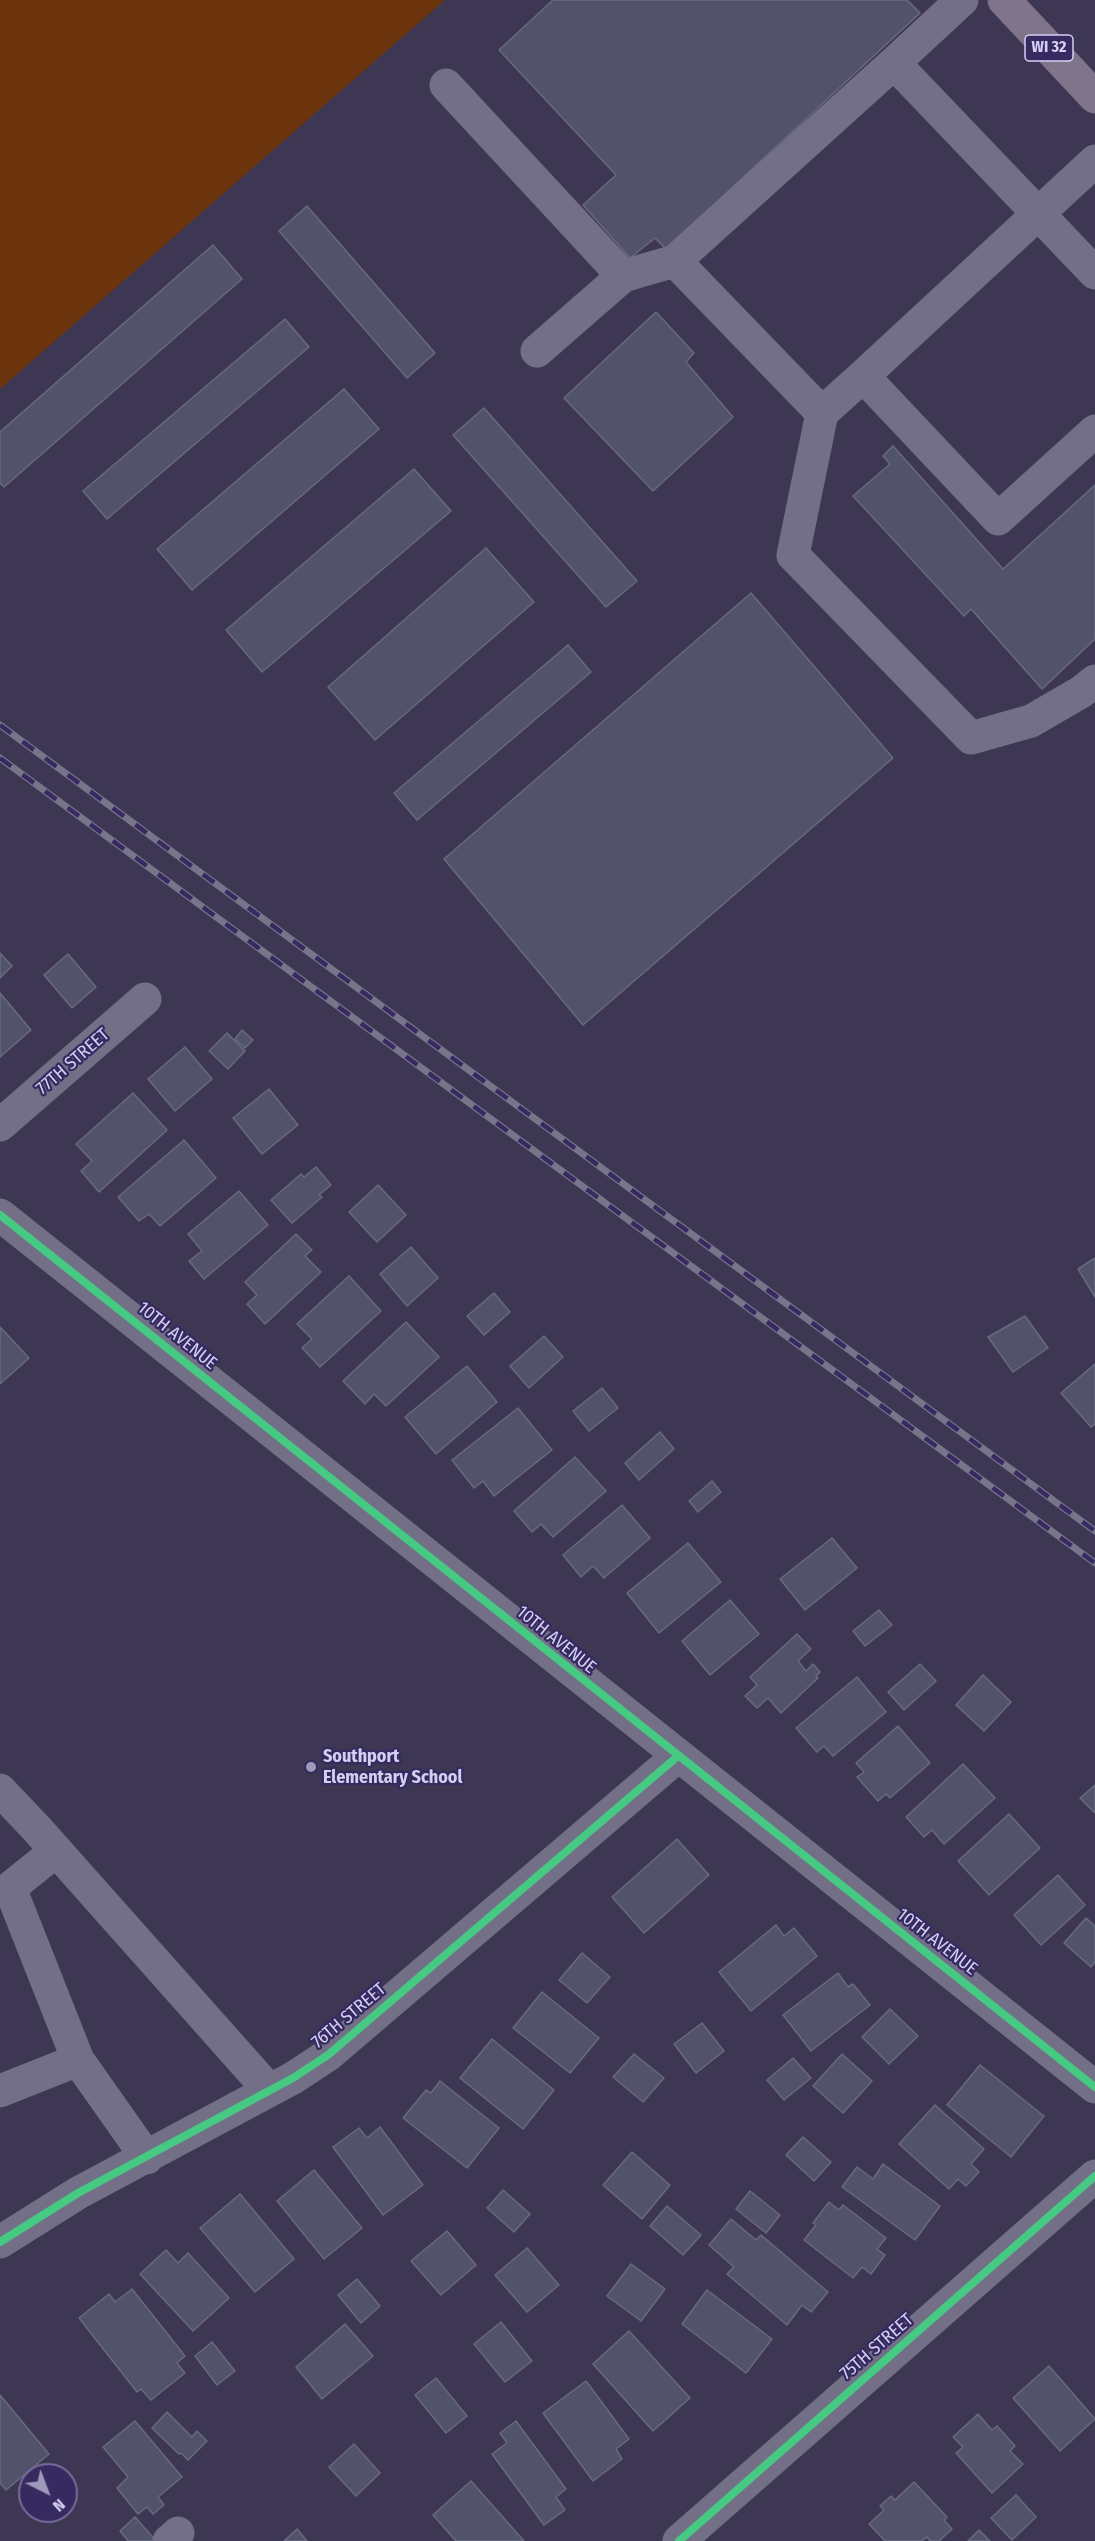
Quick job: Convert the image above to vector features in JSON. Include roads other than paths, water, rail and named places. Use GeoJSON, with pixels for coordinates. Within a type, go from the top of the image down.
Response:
{"type":"FeatureCollection","features":[{"type":"Feature","properties":{"kind":"main road","name":"WI 32"},"geometry":{"type":"LineString","coordinates":[[1004,0],[1095,97]]}},
{"type":"Feature","properties":{"kind":"street"},"geometry":{"type":"LineString","coordinates":[[537,351],[622,276],[675,261],[962,0]]}},
{"type":"Feature","properties":{"kind":"street"},"geometry":{"type":"LineString","coordinates":[[894,63],[1095,273]]}},
{"type":"Feature","properties":{"kind":"street"},"geometry":{"type":"LineString","coordinates":[[446,85],[622,276]]}},
{"type":"Feature","properties":{"kind":"street"},"geometry":{"type":"LineString","coordinates":[[1095,161],[822,413],[793,555],[971,738],[1030,721],[1081,692],[1095,681]]}},
{"type":"Feature","properties":{"kind":"street"},"geometry":{"type":"LineString","coordinates":[[675,261],[822,413]]}},
{"type":"Feature","properties":{"kind":"street"},"geometry":{"type":"LineString","coordinates":[[863,376],[998,519],[1095,431]]}},
{"type":"Feature","properties":{"kind":"street","name":"77TH STREET"},"geometry":{"type":"LineString","coordinates":[[0,1125],[145,999]]}},
{"type":"Feature","properties":{"kind":"street","name":"10TH AVENUE"},"geometry":{"type":"LineString","coordinates":[[0,1215],[1095,2087]]}},
{"type":"Feature","properties":{"kind":"street","name":"76TH STREET"},"geometry":{"type":"LineString","coordinates":[[0,2241],[78,2193],[147,2158],[327,2055],[678,1756]]}},
{"type":"Feature","properties":{"kind":"street"},"geometry":{"type":"LineString","coordinates":[[0,1791],[57,1851],[269,2090]]}},
{"type":"Feature","properties":{"kind":"street"},"geometry":{"type":"LineString","coordinates":[[57,1851],[10,1888],[78,2060],[147,2158]]}},
{"type":"Feature","properties":{"kind":"street"},"geometry":{"type":"LineString","coordinates":[[0,2091],[78,2060]]}},
{"type":"Feature","properties":{"kind":"street","name":"75TH STREET"},"geometry":{"type":"LineString","coordinates":[[679,2541],[1095,2176]]}},
{"type":"Feature","properties":{"kind":"railway"},"geometry":{"type":"LineString","coordinates":[[0,725],[1095,1531]]}},
{"type":"Feature","properties":{"kind":"railway"},"geometry":{"type":"LineString","coordinates":[[0,758],[1095,1563]]}},
{"type":"Feature","properties":{"kind":"place","name":"Southport Elementary School"},"geometry":{"type":"Point","coordinates":[311,1767]}}]}
